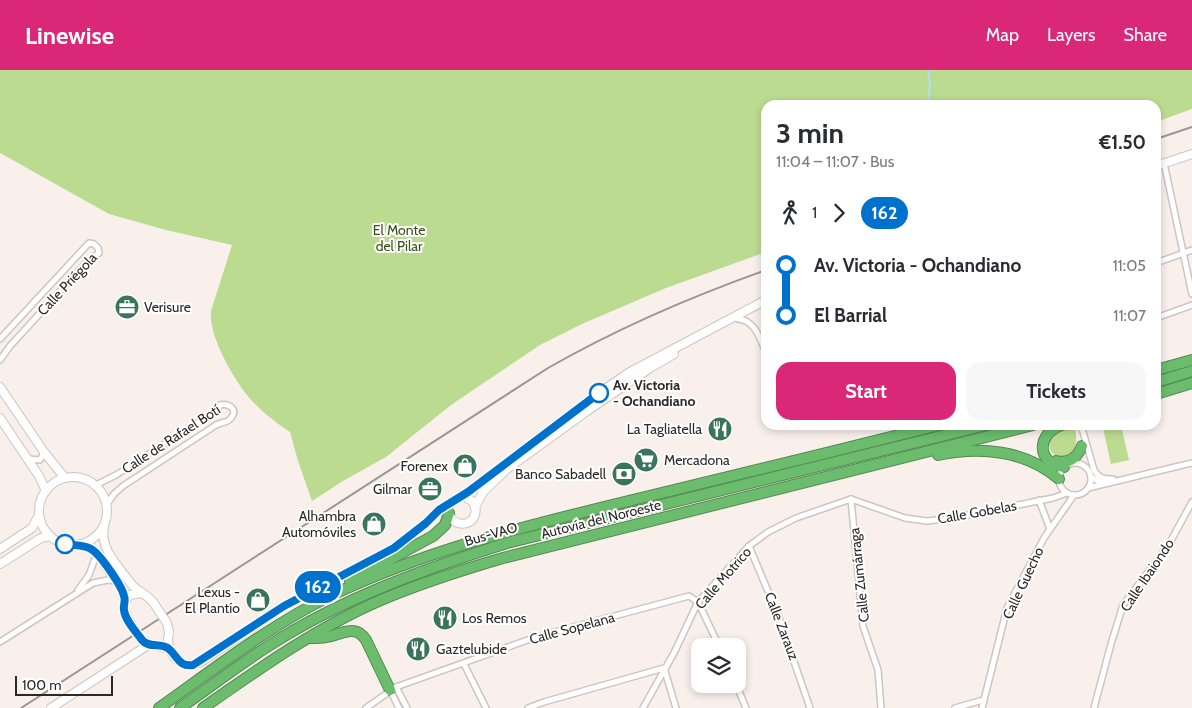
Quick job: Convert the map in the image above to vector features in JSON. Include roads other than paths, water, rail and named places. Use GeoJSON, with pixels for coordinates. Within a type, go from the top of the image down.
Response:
{"type":"FeatureCollection","features":[{"type":"Feature","properties":{"kind":"highway"},"geometry":{"type":"LineString","coordinates":[[1161,369],[1192,360]]}},
{"type":"Feature","properties":{"kind":"highway"},"geometry":{"type":"LineString","coordinates":[[1161,380],[1192,371]]}},
{"type":"Feature","properties":{"kind":"highway"},"geometry":{"type":"LineString","coordinates":[[1161,392],[1192,383]]}},
{"type":"Feature","properties":{"kind":"highway","name":"Autovía del Noroeste"},"geometry":{"type":"LineString","coordinates":[[160,708],[300,612],[387,572],[437,552],[477,540],[919,430]]}},
{"type":"Feature","properties":{"kind":"highway","name":"Bus-VAO"},"geometry":{"type":"LineString","coordinates":[[180,708],[272,644],[322,615],[396,580],[439,564],[507,543],[966,430]]}},
{"type":"Feature","properties":{"kind":"highway","name":"Autovía del Noroeste"},"geometry":{"type":"LineString","coordinates":[[203,708],[271,661],[332,624],[381,600],[453,573],[503,558],[1013,430]]}},
{"type":"Feature","properties":{"kind":"highway"},"geometry":{"type":"LineString","coordinates":[[1052,430],[1046,436],[1042,448],[1044,457],[1055,466],[1064,468]]}},
{"type":"Feature","properties":{"kind":"highway"},"geometry":{"type":"LineString","coordinates":[[1044,442],[1049,456],[1060,462],[1068,462],[1075,458],[1083,443]]}},
{"type":"Feature","properties":{"kind":"highway"},"geometry":{"type":"LineString","coordinates":[[918,454],[930,457],[960,451],[983,450],[1008,453],[1034,463],[1059,482]]}},
{"type":"Feature","properties":{"kind":"highway"},"geometry":{"type":"LineString","coordinates":[[330,597],[342,585],[433,536],[441,530],[449,516]]}},
{"type":"Feature","properties":{"kind":"highway"},"geometry":{"type":"LineString","coordinates":[[309,638],[328,637],[344,631],[357,632],[366,640],[393,689]]}},
{"type":"Feature","properties":{"kind":"street"},"geometry":{"type":"LineString","coordinates":[[1161,164],[1192,154]]}},
{"type":"Feature","properties":{"kind":"street"},"geometry":{"type":"LineString","coordinates":[[1161,168],[1184,253],[1192,294]]}},
{"type":"Feature","properties":{"kind":"street","name":"Calle Priégola"},"geometry":{"type":"LineString","coordinates":[[0,340],[89,243],[94,244],[98,248],[99,253],[86,263],[10,346],[0,360]]}},
{"type":"Feature","properties":{"kind":"street"},"geometry":{"type":"LineString","coordinates":[[1161,261],[1192,250]]}},
{"type":"Feature","properties":{"kind":"street"},"geometry":{"type":"LineString","coordinates":[[0,549],[32,528],[39,515],[41,498],[54,482],[65,478],[81,478],[96,485],[103,494],[107,504],[108,515],[103,533],[104,543],[132,585],[148,596],[167,623],[169,649],[180,663],[184,665],[196,664],[284,606],[394,548],[426,523],[439,510],[630,372],[761,303]]}},
{"type":"Feature","properties":{"kind":"street"},"geometry":{"type":"LineString","coordinates":[[1161,316],[1192,305]]}},
{"type":"Feature","properties":{"kind":"street"},"geometry":{"type":"LineString","coordinates":[[426,523],[441,516],[449,516],[457,523],[466,524],[473,519],[476,507],[486,488],[535,448],[650,368],[761,308]]}},
{"type":"Feature","properties":{"kind":"street"},"geometry":{"type":"LineString","coordinates":[[738,319],[745,319],[753,325],[761,342]]}},
{"type":"Feature","properties":{"kind":"street"},"geometry":{"type":"LineString","coordinates":[[0,387],[44,452],[65,478]]}},
{"type":"Feature","properties":{"kind":"street","name":"Calle de Rafael Botí"},"geometry":{"type":"LineString","coordinates":[[96,485],[116,475],[216,411],[220,405],[226,404],[231,406],[234,412],[233,417],[228,421],[216,425],[123,486],[107,504]]}},
{"type":"Feature","properties":{"kind":"street"},"geometry":{"type":"LineString","coordinates":[[0,418],[39,476],[46,490]]}},
{"type":"Feature","properties":{"kind":"street"},"geometry":{"type":"LineString","coordinates":[[1077,463],[1082,456],[1083,443]]}},
{"type":"Feature","properties":{"kind":"street"},"geometry":{"type":"LineString","coordinates":[[1083,443],[1091,477],[1098,481],[1110,482]]}},
{"type":"Feature","properties":{"kind":"street"},"geometry":{"type":"LineString","coordinates":[[1083,443],[1097,476],[1104,479],[1121,480]]}},
{"type":"Feature","properties":{"kind":"street"},"geometry":{"type":"LineString","coordinates":[[28,459],[40,460],[44,452]]}},
{"type":"Feature","properties":{"kind":"street"},"geometry":{"type":"LineString","coordinates":[[1050,529],[1042,499],[1056,493],[1064,468],[1072,463],[1077,463],[1082,464],[1088,470]]}},
{"type":"Feature","properties":{"kind":"street"},"geometry":{"type":"LineString","coordinates":[[1059,482],[1067,493],[1074,495],[1080,494],[1088,488],[1110,482],[1192,463]]}},
{"type":"Feature","properties":{"kind":"street"},"geometry":{"type":"LineString","coordinates":[[1088,488],[1091,477]]}},
{"type":"Feature","properties":{"kind":"street","name":"Calle Gobelas"},"geometry":{"type":"LineString","coordinates":[[851,499],[905,518],[927,521],[953,518],[1067,493]]}},
{"type":"Feature","properties":{"kind":"street","name":"Calle Guecho"},"geometry":{"type":"LineString","coordinates":[[982,708],[1007,608],[1044,538],[1074,495]]}},
{"type":"Feature","properties":{"kind":"street"},"geometry":{"type":"LineString","coordinates":[[449,516],[449,507],[456,499],[468,498],[476,507]]}},
{"type":"Feature","properties":{"kind":"street","name":"Calle Motrico"},"geometry":{"type":"LineString","coordinates":[[643,708],[674,653],[698,602],[749,546],[768,532],[796,518],[851,499]]}},
{"type":"Feature","properties":{"kind":"street","name":"Calle Zumárraga"},"geometry":{"type":"LineString","coordinates":[[851,499],[863,626],[878,670],[881,708]]}},
{"type":"Feature","properties":{"kind":"street","name":"Calle Ibaiondo"},"geometry":{"type":"LineString","coordinates":[[1094,708],[1111,644],[1124,606],[1168,546],[1192,502]]}},
{"type":"Feature","properties":{"kind":"street"},"geometry":{"type":"LineString","coordinates":[[39,515],[42,526],[50,536],[60,543],[80,545],[97,553],[122,590],[125,601],[124,613],[130,624],[145,643],[169,649]]}},
{"type":"Feature","properties":{"kind":"street"},"geometry":{"type":"LineString","coordinates":[[80,545],[92,540],[105,525]]}},
{"type":"Feature","properties":{"kind":"street"},"geometry":{"type":"LineString","coordinates":[[0,562],[41,538],[50,536]]}},
{"type":"Feature","properties":{"kind":"street"},"geometry":{"type":"LineString","coordinates":[[0,562],[19,548],[18,543],[13,540]]}},
{"type":"Feature","properties":{"kind":"street","name":"Calle Zarauz"},"geometry":{"type":"LineString","coordinates":[[749,546],[778,615],[810,708]]}},
{"type":"Feature","properties":{"kind":"street"},"geometry":{"type":"LineString","coordinates":[[75,595],[89,575],[97,553]]}},
{"type":"Feature","properties":{"kind":"street"},"geometry":{"type":"LineString","coordinates":[[0,642],[94,583],[108,580],[116,581]]}},
{"type":"Feature","properties":{"kind":"street"},"geometry":{"type":"LineString","coordinates":[[125,601],[134,593],[142,593]]}},
{"type":"Feature","properties":{"kind":"street","name":"Calle Sopelana"},"geometry":{"type":"LineString","coordinates":[[366,708],[393,689],[536,637],[689,596],[698,602]]}},
{"type":"Feature","properties":{"kind":"street"},"geometry":{"type":"LineString","coordinates":[[698,602],[715,638]]}},
{"type":"Feature","properties":{"kind":"street"},"geometry":{"type":"LineString","coordinates":[[157,646],[165,642],[168,635]]}},
{"type":"Feature","properties":{"kind":"street"},"geometry":{"type":"LineString","coordinates":[[51,708],[135,652],[145,643]]}},
{"type":"Feature","properties":{"kind":"street"},"geometry":{"type":"LineString","coordinates":[[464,664],[486,708]]}},
{"type":"Feature","properties":{"kind":"street"},"geometry":{"type":"LineString","coordinates":[[528,708],[664,668],[676,708]]}},
{"type":"Feature","properties":{"kind":"street"},"geometry":{"type":"LineString","coordinates":[[393,689],[399,708]]}},
{"type":"Feature","properties":{"kind":"street"},"geometry":{"type":"LineString","coordinates":[[393,689],[407,708]]}},
{"type":"Feature","properties":{"kind":"street"},"geometry":{"type":"LineString","coordinates":[[740,693],[746,708]]}},
{"type":"Feature","properties":{"kind":"street"},"geometry":{"type":"LineString","coordinates":[[955,708],[983,700]]}},
{"type":"Feature","properties":{"kind":"waterway"},"geometry":{"type":"LineString","coordinates":[[928,70],[930,86],[929,100]]}},
{"type":"Feature","properties":{"kind":"railway"},"geometry":{"type":"LineString","coordinates":[[1161,137],[1192,127]]}},
{"type":"Feature","properties":{"kind":"railway"},"geometry":{"type":"LineString","coordinates":[[21,708],[548,368],[574,353],[655,314],[761,272]]}},
{"type":"Feature","properties":{"kind":"place","name":"Verisure"},"geometry":{"type":"Point","coordinates":[127,307]}},
{"type":"Feature","properties":{"kind":"place","name":"Av. Victoria - Ochandiano"},"geometry":{"type":"Point","coordinates":[599,393]}},
{"type":"Feature","properties":{"kind":"place","name":"La Tagliatella"},"geometry":{"type":"Point","coordinates":[720,429]}},
{"type":"Feature","properties":{"kind":"place","name":"Mercadona"},"geometry":{"type":"Point","coordinates":[646,460]}},
{"type":"Feature","properties":{"kind":"place","name":"Forenex"},"geometry":{"type":"Point","coordinates":[465,466]}},
{"type":"Feature","properties":{"kind":"place","name":"Banco Sabadell"},"geometry":{"type":"Point","coordinates":[624,474]}},
{"type":"Feature","properties":{"kind":"place","name":"Gilmar"},"geometry":{"type":"Point","coordinates":[430,489]}},
{"type":"Feature","properties":{"kind":"place","name":"Alhambra Automóviles"},"geometry":{"type":"Point","coordinates":[374,524]}},
{"type":"Feature","properties":{"kind":"place","name":"Lexus - El Plantío"},"geometry":{"type":"Point","coordinates":[258,600]}},
{"type":"Feature","properties":{"kind":"place","name":"Los Remos"},"geometry":{"type":"Point","coordinates":[445,618]}},
{"type":"Feature","properties":{"kind":"place","name":"Gaztelubide"},"geometry":{"type":"Point","coordinates":[418,649]}},
{"type":"Feature","properties":{"kind":"park label","name":"El Monte del Pilar"},"geometry":{"type":"Point","coordinates":[399,238]}}]}
